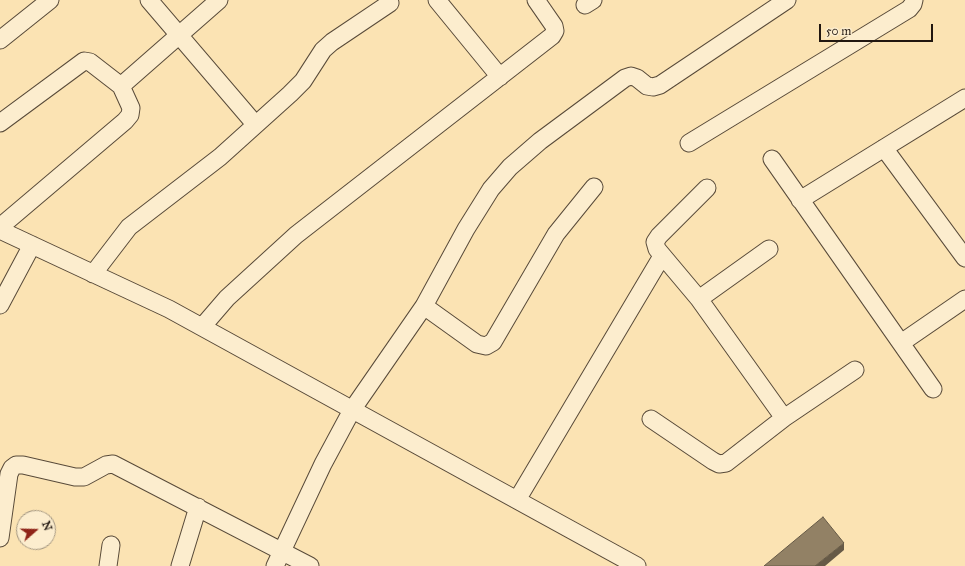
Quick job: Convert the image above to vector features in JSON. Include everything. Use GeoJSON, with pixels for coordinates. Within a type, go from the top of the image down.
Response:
{"type":"FeatureCollection","features":[{"type":"Feature","properties":{"kind":"street"},"geometry":{"type":"LineString","coordinates":[[0,40],[50,0]]}},
{"type":"Feature","properties":{"kind":"street"},"geometry":{"type":"LineString","coordinates":[[149,0],[255,124]]}},
{"type":"Feature","properties":{"kind":"street"},"geometry":{"type":"LineString","coordinates":[[122,86],[219,0]]}},
{"type":"Feature","properties":{"kind":"street"},"geometry":{"type":"LineString","coordinates":[[437,0],[500,77]]}},
{"type":"Feature","properties":{"kind":"street"},"geometry":{"type":"LineString","coordinates":[[202,327],[227,298],[296,235],[429,130],[451,115],[547,40],[555,31],[552,21],[536,0]]}},
{"type":"Feature","properties":{"kind":"street"},"geometry":{"type":"LineString","coordinates":[[278,559],[323,464],[352,410],[424,306],[466,229],[491,189],[510,167],[540,141],[625,78],[631,76],[637,78],[647,86],[653,87],[660,85],[787,0]]}},
{"type":"Feature","properties":{"kind":"street"},"geometry":{"type":"LineString","coordinates":[[689,143],[909,9],[914,0]]}},
{"type":"Feature","properties":{"kind":"street"},"geometry":{"type":"LineString","coordinates":[[93,274],[129,227],[195,177],[303,81],[323,50],[390,3]]}},
{"type":"Feature","properties":{"kind":"street"},"geometry":{"type":"LineString","coordinates":[[0,123],[84,61],[90,62],[122,86],[131,108],[130,116],[125,121],[0,227]]}},
{"type":"Feature","properties":{"kind":"street"},"geometry":{"type":"LineString","coordinates":[[800,200],[965,98]]}},
{"type":"Feature","properties":{"kind":"street"},"geometry":{"type":"LineString","coordinates":[[884,148],[965,258]]}},
{"type":"Feature","properties":{"kind":"street"},"geometry":{"type":"LineString","coordinates":[[772,159],[933,389]]}},
{"type":"Feature","properties":{"kind":"street"},"geometry":{"type":"LineString","coordinates":[[424,306],[477,344],[486,346],[493,342],[556,234],[594,187]]}},
{"type":"Feature","properties":{"kind":"street"},"geometry":{"type":"LineString","coordinates":[[707,188],[659,236],[656,242],[656,249],[699,299],[784,418]]}},
{"type":"Feature","properties":{"kind":"street"},"geometry":{"type":"LineString","coordinates":[[0,230],[169,309],[637,566]]}},
{"type":"Feature","properties":{"kind":"street"},"geometry":{"type":"LineString","coordinates":[[0,305],[32,245]]}},
{"type":"Feature","properties":{"kind":"street"},"geometry":{"type":"LineString","coordinates":[[699,299],[769,248]]}},
{"type":"Feature","properties":{"kind":"street"},"geometry":{"type":"LineString","coordinates":[[517,500],[662,256]]}},
{"type":"Feature","properties":{"kind":"street"},"geometry":{"type":"LineString","coordinates":[[901,343],[965,299]]}},
{"type":"Feature","properties":{"kind":"street"},"geometry":{"type":"LineString","coordinates":[[651,419],[719,464],[726,463],[784,418],[855,370]]}},
{"type":"Feature","properties":{"kind":"street"},"geometry":{"type":"LineString","coordinates":[[0,538],[2,514],[12,468],[16,465],[23,465],[75,477],[84,477],[106,465],[113,464],[198,507],[278,559],[310,566]]}},
{"type":"Feature","properties":{"kind":"street"},"geometry":{"type":"LineString","coordinates":[[180,566],[198,507]]}},
{"type":"Feature","properties":{"kind":"street"},"geometry":{"type":"LineString","coordinates":[[108,566],[111,544]]}},
{"type":"Feature","properties":{"kind":"building"},"geometry":{"type":"Polygon","coordinates":[[[823,517],[844,543],[815,566],[764,566],[823,517]]]}}]}
